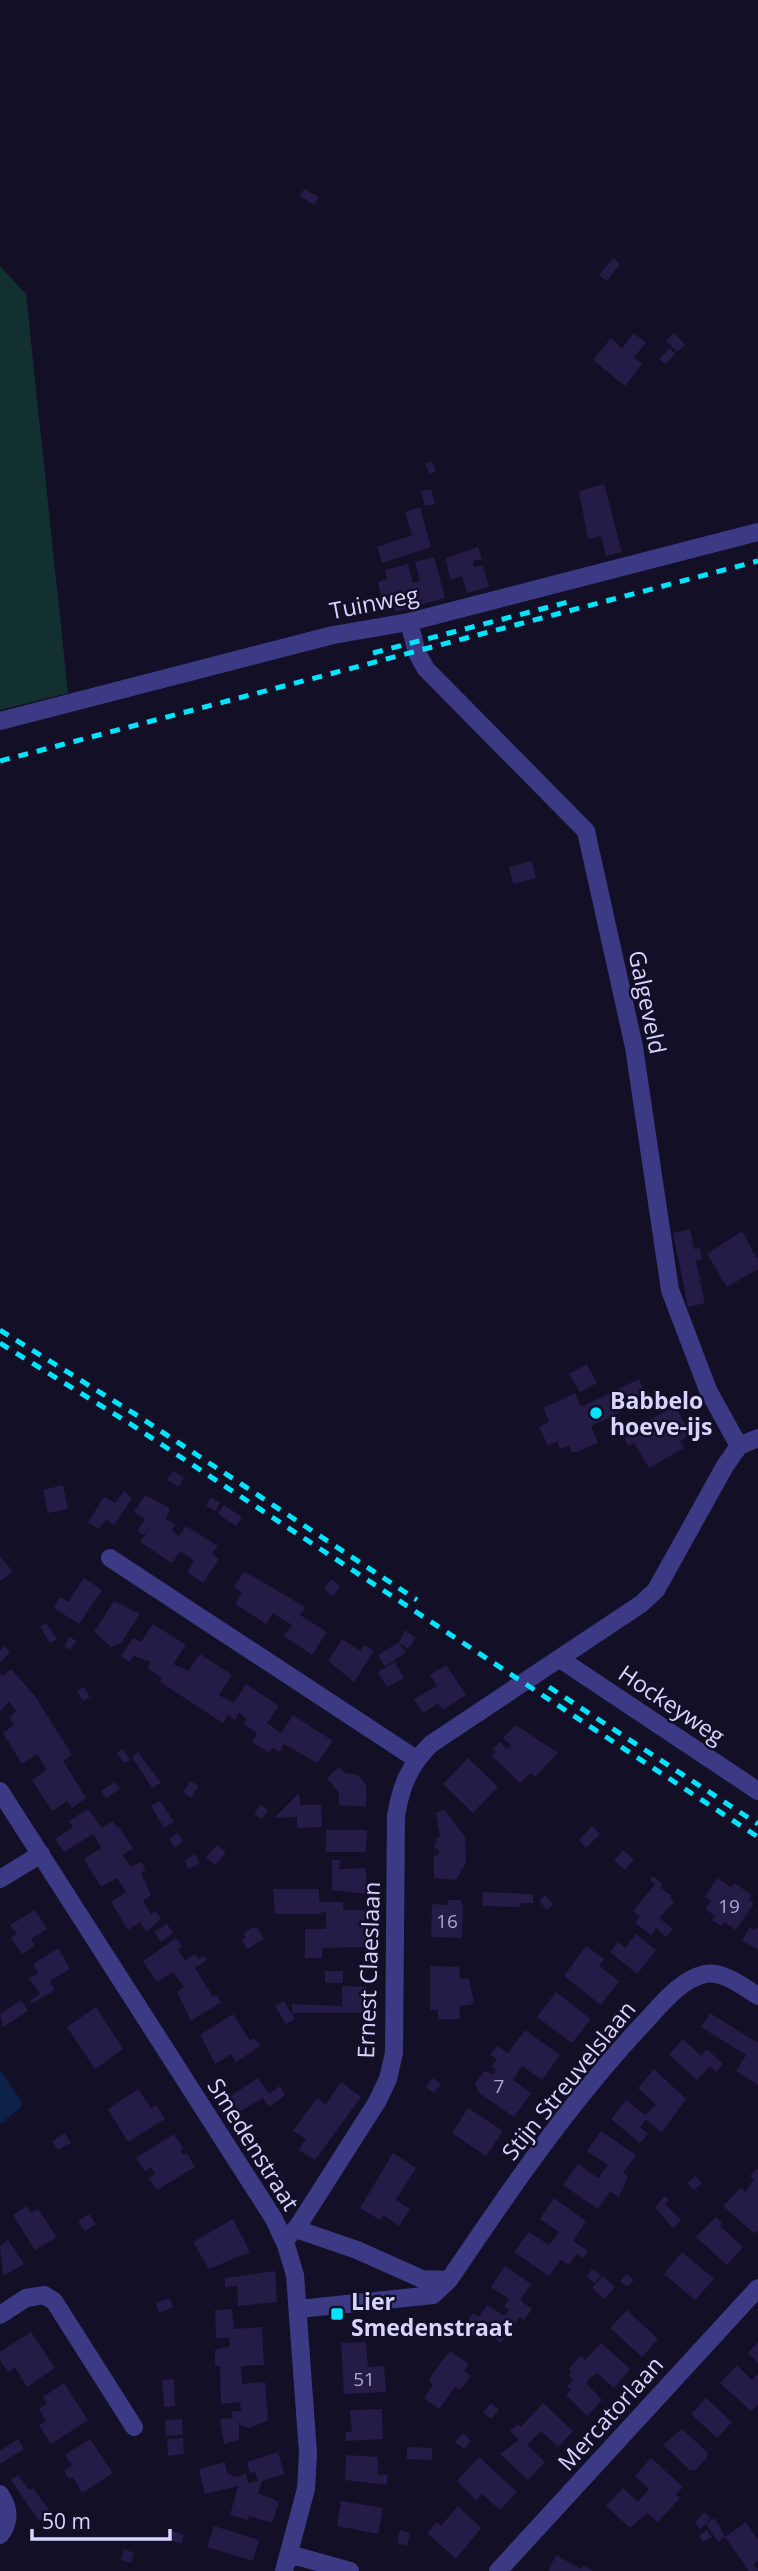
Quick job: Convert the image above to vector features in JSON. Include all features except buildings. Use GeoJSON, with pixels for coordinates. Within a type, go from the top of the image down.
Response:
{"type":"FeatureCollection","features":[{"type":"Feature","properties":{"kind":"street","name":"Tuinweg"},"geometry":{"type":"LineString","coordinates":[[0,720],[333,635],[409,622],[758,532]]}},
{"type":"Feature","properties":{"kind":"street","name":"Galgeveld"},"geometry":{"type":"LineString","coordinates":[[409,622],[417,653],[426,669],[586,831],[634,1047],[670,1290],[708,1391],[739,1446]]}},
{"type":"Feature","properties":{"kind":"street"},"geometry":{"type":"LineString","coordinates":[[560,1659],[641,1604],[656,1590],[739,1446],[758,1438]]}},
{"type":"Feature","properties":{"kind":"street"},"geometry":{"type":"LineString","coordinates":[[110,1558],[416,1759]]}},
{"type":"Feature","properties":{"kind":"street","name":"Ernest Claeslaan"},"geometry":{"type":"LineString","coordinates":[[290,2234],[388,2079],[394,2053],[396,1816],[405,1777],[416,1759],[431,1744],[560,1659]]}},
{"type":"Feature","properties":{"kind":"street","name":"Hockeyweg"},"geometry":{"type":"LineString","coordinates":[[560,1659],[758,1791]]}},
{"type":"Feature","properties":{"kind":"street","name":"Smedenstraat"},"geometry":{"type":"LineString","coordinates":[[0,1791],[274,2219],[290,2234],[299,2309],[308,2453],[306,2489],[286,2563]]}},
{"type":"Feature","properties":{"kind":"street"},"geometry":{"type":"LineString","coordinates":[[0,1880],[41,1854]]}},
{"type":"Feature","properties":{"kind":"street","name":"Stijn Streuvelslaan"},"geometry":{"type":"LineString","coordinates":[[299,2309],[433,2295],[449,2280],[547,2138],[608,2062],[685,1982],[708,1973],[736,1981],[758,1996]]}},
{"type":"Feature","properties":{"kind":"street"},"geometry":{"type":"LineString","coordinates":[[290,2234],[357,2250],[422,2279],[449,2280]]}},
{"type":"Feature","properties":{"kind":"street","name":"Mercatorlaan"},"geometry":{"type":"LineString","coordinates":[[498,2571],[758,2288]]}},
{"type":"Feature","properties":{"kind":"street"},"geometry":{"type":"LineString","coordinates":[[0,2315],[26,2298],[44,2295],[54,2301],[134,2427]]}},
{"type":"Feature","properties":{"kind":"street"},"geometry":{"type":"LineString","coordinates":[[0,2494],[8,2510],[0,2535]]}},
{"type":"Feature","properties":{"kind":"street"},"geometry":{"type":"LineString","coordinates":[[286,2563],[350,2571]]}},
{"type":"Feature","properties":{"kind":"green space"},"geometry":{"type":"Polygon","coordinates":[[[0,266],[26,294],[68,693],[0,710],[0,266]]]}},
{"type":"Feature","properties":{"kind":"water"},"geometry":{"type":"Polygon","coordinates":[[[0,2070],[22,2102],[19,2109],[0,2124],[0,2070]]]}},
{"type":"Feature","properties":{"kind":"railway"},"geometry":{"type":"LineString","coordinates":[[0,761],[758,561]]}},
{"type":"Feature","properties":{"kind":"railway"},"geometry":{"type":"LineString","coordinates":[[373,653],[572,601]]}},
{"type":"Feature","properties":{"kind":"railway"},"geometry":{"type":"LineString","coordinates":[[0,1330],[138,1416],[417,1600]]}},
{"type":"Feature","properties":{"kind":"railway"},"geometry":{"type":"LineString","coordinates":[[0,1343],[132,1425],[758,1837]]}},
{"type":"Feature","properties":{"kind":"railway"},"geometry":{"type":"LineString","coordinates":[[549,1687],[758,1824]]}},
{"type":"Feature","properties":{"kind":"place","name":"Babbelo hoeve-ijs"},"geometry":{"type":"Point","coordinates":[596,1413]}},
{"type":"Feature","properties":{"kind":"place","name":"Lier Smedenstraat"},"geometry":{"type":"Point","coordinates":[337,2314]}}]}
